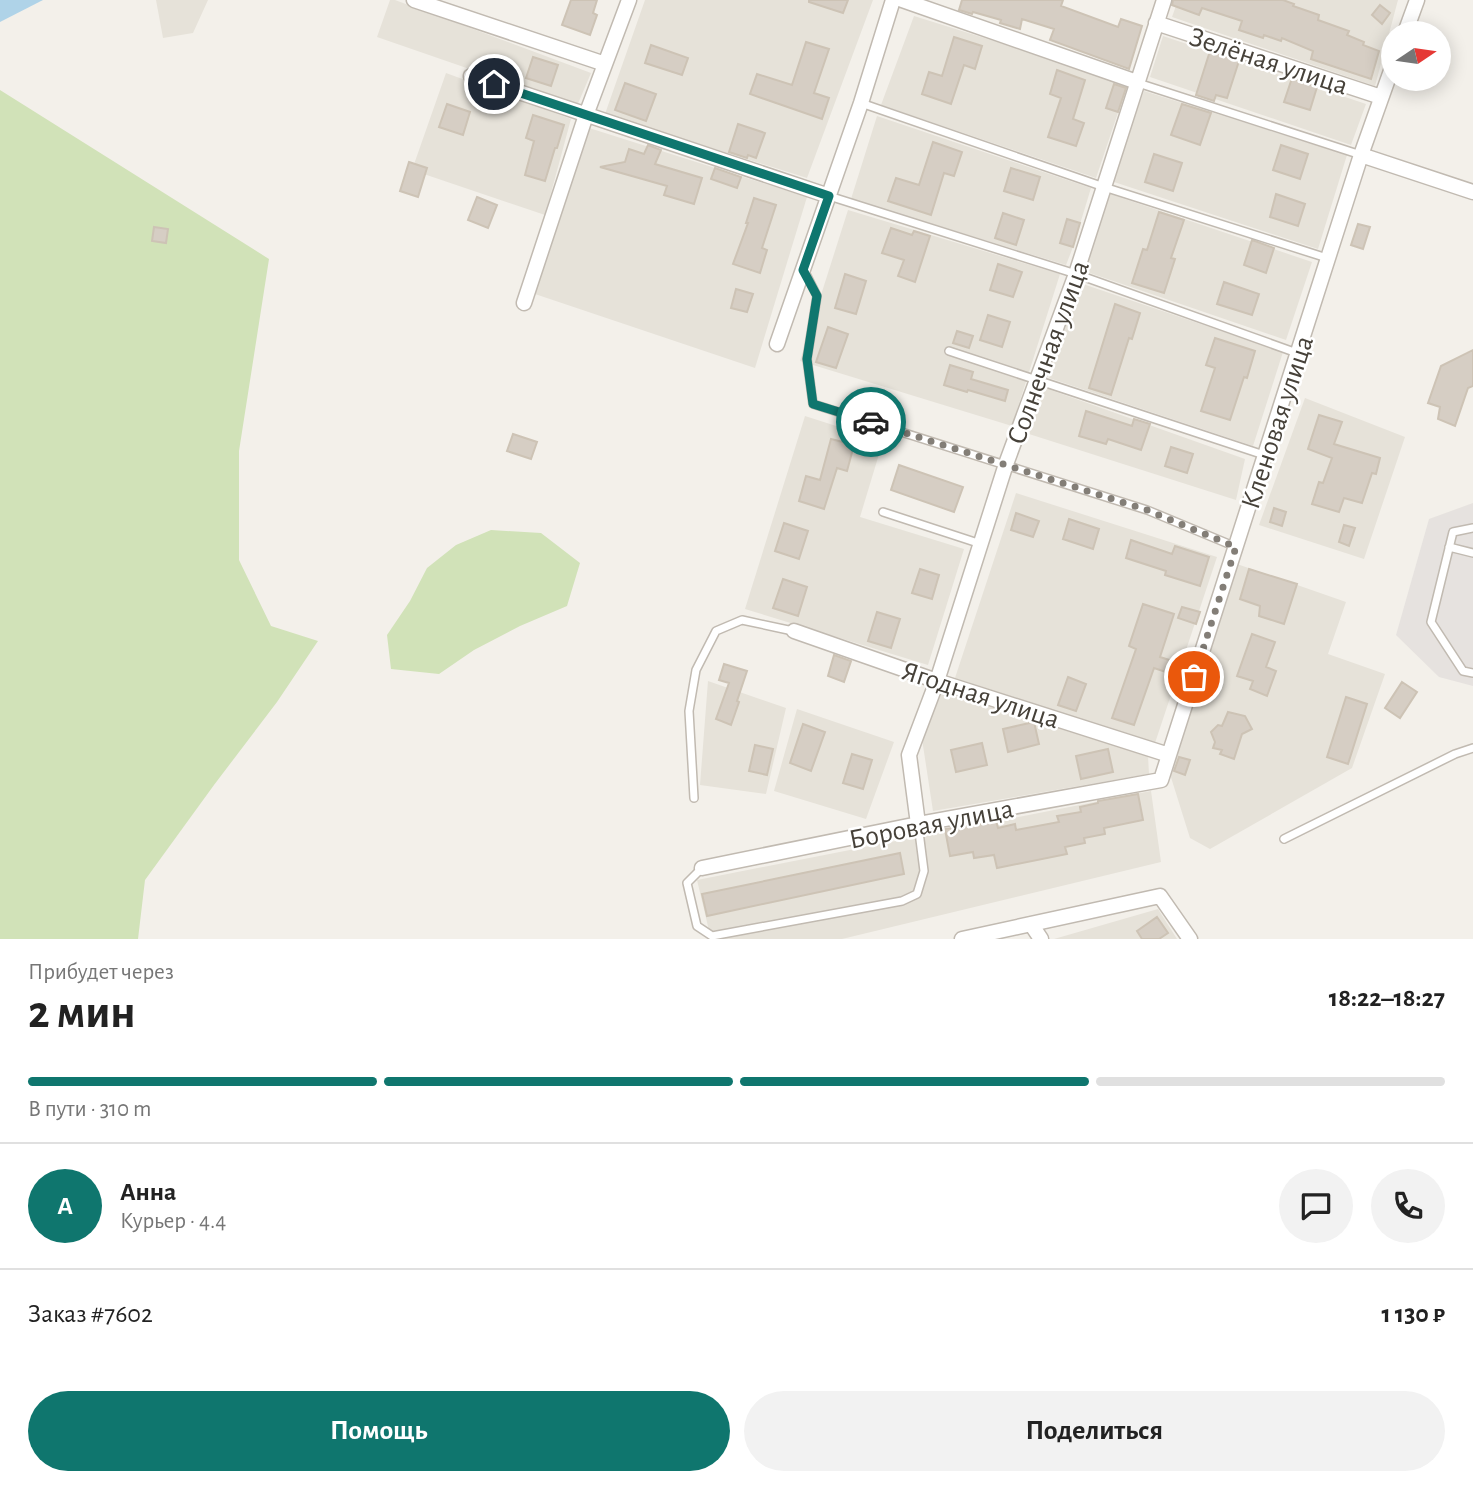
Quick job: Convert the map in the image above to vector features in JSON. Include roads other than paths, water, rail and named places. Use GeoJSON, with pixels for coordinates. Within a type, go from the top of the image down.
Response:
{"type":"FeatureCollection","features":[{"type":"Feature","properties":{"kind":"street"},"geometry":{"type":"LineString","coordinates":[[414,0],[605,64]]}},
{"type":"Feature","properties":{"kind":"street"},"geometry":{"type":"LineString","coordinates":[[524,303],[586,116],[629,0]]}},
{"type":"Feature","properties":{"kind":"street"},"geometry":{"type":"LineString","coordinates":[[777,344],[861,103],[893,0]]}},
{"type":"Feature","properties":{"kind":"street"},"geometry":{"type":"LineString","coordinates":[[902,0],[1137,82]]}},
{"type":"Feature","properties":{"kind":"street","name":"Солнечная улица"},"geometry":{"type":"LineString","coordinates":[[918,824],[909,755],[937,681],[1006,464],[1076,274],[1164,0]]}},
{"type":"Feature","properties":{"kind":"street"},"geometry":{"type":"LineString","coordinates":[[1409,21],[1417,0]]}},
{"type":"Feature","properties":{"kind":"street","name":"Зелёная улица"},"geometry":{"type":"LineString","coordinates":[[1156,23],[1381,97]]}},
{"type":"Feature","properties":{"kind":"street"},"geometry":{"type":"LineString","coordinates":[[471,76],[829,196]]}},
{"type":"Feature","properties":{"kind":"street","name":"Кленовая улица"},"geometry":{"type":"LineString","coordinates":[[1161,780],[1383,91]]}},
{"type":"Feature","properties":{"kind":"street"},"geometry":{"type":"LineString","coordinates":[[1362,155],[1473,192]]}},
{"type":"Feature","properties":{"kind":"street","name":"Ягодная улица"},"geometry":{"type":"LineString","coordinates":[[794,631],[937,681],[1168,755]]}},
{"type":"Feature","properties":{"kind":"street","name":"Боровая улица"},"geometry":{"type":"LineString","coordinates":[[702,868],[918,824],[1161,780]]}},
{"type":"Feature","properties":{"kind":"street"},"geometry":{"type":"LineString","coordinates":[[962,939],[1160,896],[1189,939]]}},
{"type":"Feature","properties":{"kind":"street"},"geometry":{"type":"LineString","coordinates":[[1031,924],[1041,939]]}},
{"type":"Feature","properties":{"kind":"lane"},"geometry":{"type":"LineString","coordinates":[[1137,82],[1362,155]]}},
{"type":"Feature","properties":{"kind":"lane"},"geometry":{"type":"LineString","coordinates":[[861,103],[1104,187],[1328,259]]}},
{"type":"Feature","properties":{"kind":"lane"},"geometry":{"type":"LineString","coordinates":[[829,196],[1076,274],[1298,354]]}},
{"type":"Feature","properties":{"kind":"lane"},"geometry":{"type":"LineString","coordinates":[[803,270],[817,296],[807,359],[813,404],[1147,510],[1236,547]]}},
{"type":"Feature","properties":{"kind":"lane"},"geometry":{"type":"LineString","coordinates":[[949,351],[1265,456]]}},
{"type":"Feature","properties":{"kind":"lane"},"geometry":{"type":"LineString","coordinates":[[883,512],[981,544]]}},
{"type":"Feature","properties":{"kind":"lane"},"geometry":{"type":"LineString","coordinates":[[1473,528],[1453,533],[1431,622],[1463,671],[1473,673]]}},
{"type":"Feature","properties":{"kind":"lane"},"geometry":{"type":"LineString","coordinates":[[1449,547],[1473,553]]}},
{"type":"Feature","properties":{"kind":"lane"},"geometry":{"type":"LineString","coordinates":[[694,798],[689,711],[696,670],[716,631],[742,620],[794,631]]}},
{"type":"Feature","properties":{"kind":"lane"},"geometry":{"type":"LineString","coordinates":[[1284,839],[1455,754],[1473,748]]}},
{"type":"Feature","properties":{"kind":"lane"},"geometry":{"type":"LineString","coordinates":[[702,868],[687,883],[697,926],[712,936],[902,901],[917,894],[924,871],[918,824]]}},
{"type":"Feature","properties":{"kind":"water"},"geometry":{"type":"Polygon","coordinates":[[[0,0],[43,0],[0,22],[0,0]]]}}]}
